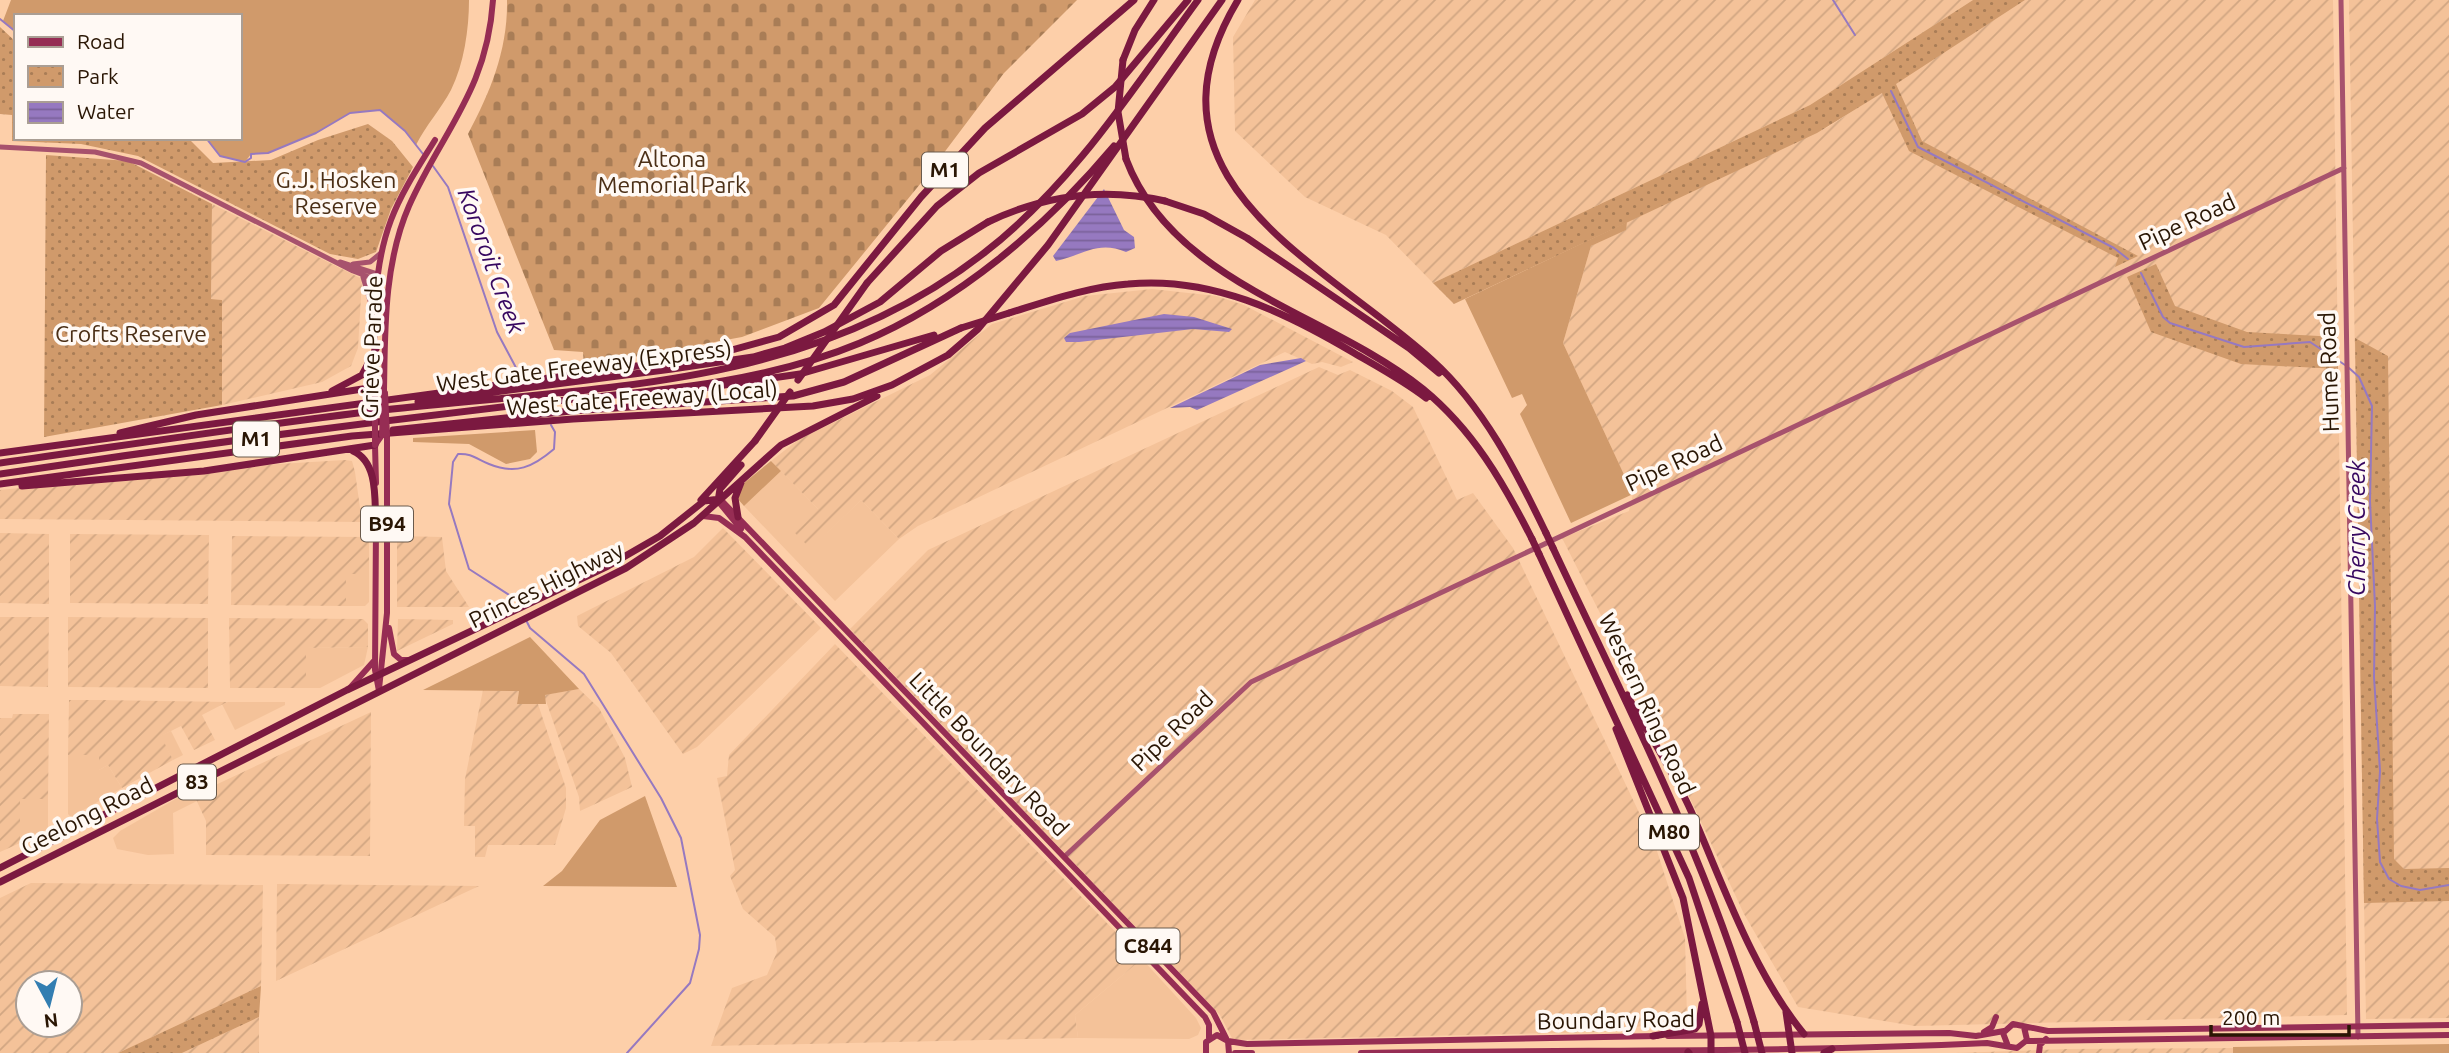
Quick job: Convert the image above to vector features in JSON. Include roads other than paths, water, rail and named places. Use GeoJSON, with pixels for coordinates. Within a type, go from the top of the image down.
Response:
{"type":"FeatureCollection","features":[{"type":"Feature","properties":{"kind":"highway","name":"M1"},"geometry":{"type":"LineString","coordinates":[[592,372],[734,351],[779,337],[821,314],[858,278],[922,197],[985,128],[1134,0]]}},
{"type":"Feature","properties":{"kind":"highway"},"geometry":{"type":"LineString","coordinates":[[1154,0],[1135,30],[1124,60],[1118,112],[1126,159],[1148,204],[1180,241],[1237,279],[1395,370],[1422,389],[1470,434]]}},
{"type":"Feature","properties":{"kind":"highway"},"geometry":{"type":"LineString","coordinates":[[689,514],[755,440],[867,283],[937,206],[979,173],[1082,114],[1110,92],[1188,0]]}},
{"type":"Feature","properties":{"kind":"highway","name":"West Gate Freeway (Express)"},"geometry":{"type":"LineString","coordinates":[[0,463],[505,390],[552,392],[666,380],[784,356],[856,330],[932,290],[1002,239],[1064,176],[1125,104],[1198,0]]}},
{"type":"Feature","properties":{"kind":"highway","name":"M1"},"geometry":{"type":"LineString","coordinates":[[1155,98],[1222,0]]}},
{"type":"Feature","properties":{"kind":"highway"},"geometry":{"type":"LineString","coordinates":[[1238,0],[1217,41],[1207,96],[1215,150],[1230,182],[1264,226],[1433,360],[1467,395],[1484,423]]}},
{"type":"Feature","properties":{"kind":"highway","name":"West Gate Freeway (Local)"},"geometry":{"type":"LineString","coordinates":[[0,486],[352,436],[526,424],[572,415],[822,405],[883,389],[948,355],[978,329],[1034,263],[1155,98]]}},
{"type":"Feature","properties":{"kind":"highway","name":"West Gate Freeway (Express)"},"geometry":{"type":"LineString","coordinates":[[0,474],[514,405],[645,393],[752,374],[828,354],[861,342],[949,294],[1023,239],[1063,202],[1155,98]]}},
{"type":"Feature","properties":{"kind":"highway"},"geometry":{"type":"LineString","coordinates":[[552,380],[738,360],[807,340],[880,302],[941,251],[988,222],[1024,207],[1070,196],[1119,194],[1165,201],[1204,214],[1247,238],[1389,334],[1447,380],[1484,423]]}},
{"type":"Feature","properties":{"kind":"highway"},"geometry":{"type":"LineString","coordinates":[[645,393],[729,386],[800,374],[1074,293],[1130,283],[1188,286],[1242,298],[1286,314],[1392,375],[1470,434]]}},
{"type":"Feature","properties":{"kind":"highway"},"geometry":{"type":"LineString","coordinates":[[352,436],[521,415],[572,415],[757,401],[812,393],[861,375],[961,328]]}},
{"type":"Feature","properties":{"kind":"highway"},"geometry":{"type":"LineString","coordinates":[[308,399],[336,389],[362,375],[376,349]]}},
{"type":"Feature","properties":{"kind":"highway"},"geometry":{"type":"LineString","coordinates":[[689,514],[706,500],[719,499],[796,435],[912,379],[948,355]]}},
{"type":"Feature","properties":{"kind":"highway"},"geometry":{"type":"LineString","coordinates":[[592,372],[738,360]]}},
{"type":"Feature","properties":{"kind":"highway","name":"West Gate Freeway (Local)"},"geometry":{"type":"LineString","coordinates":[[0,453],[505,390],[592,372]]}},
{"type":"Feature","properties":{"kind":"highway"},"geometry":{"type":"LineString","coordinates":[[96,440],[196,415],[375,390]]}},
{"type":"Feature","properties":{"kind":"highway","name":"Western Ring Road"},"geometry":{"type":"LineString","coordinates":[[1484,423],[1519,477],[1701,867],[1732,950],[1762,1053]]}},
{"type":"Feature","properties":{"kind":"highway","name":"Western Ring Road"},"geometry":{"type":"LineString","coordinates":[[1470,434],[1505,486],[1532,539],[1689,878],[1745,1053]]}},
{"type":"Feature","properties":{"kind":"highway"},"geometry":{"type":"LineString","coordinates":[[719,499],[722,487],[750,454],[755,440]]}},
{"type":"Feature","properties":{"kind":"highway"},"geometry":{"type":"LineString","coordinates":[[0,486],[204,471],[375,445]]}},
{"type":"Feature","properties":{"kind":"highway"},"geometry":{"type":"LineString","coordinates":[[352,450],[365,457],[370,468],[376,529]]}},
{"type":"Feature","properties":{"kind":"highway"},"geometry":{"type":"LineString","coordinates":[[738,517],[735,498],[744,476]]}},
{"type":"Feature","properties":{"kind":"highway","name":"Princes Highway"},"geometry":{"type":"LineString","coordinates":[[379,691],[619,572],[670,541],[719,499]]}},
{"type":"Feature","properties":{"kind":"highway","name":"Princes Highway"},"geometry":{"type":"LineString","coordinates":[[379,675],[608,566],[660,536],[689,514]]}},
{"type":"Feature","properties":{"kind":"highway"},"geometry":{"type":"LineString","coordinates":[[660,536],[668,536],[670,541]]}},
{"type":"Feature","properties":{"kind":"highway"},"geometry":{"type":"LineString","coordinates":[[1606,661],[1678,785],[1737,916],[1777,993],[1788,1019],[1791,1052]]}},
{"type":"Feature","properties":{"kind":"highway","name":"Geelong Road"},"geometry":{"type":"LineString","coordinates":[[0,868],[379,675]]}},
{"type":"Feature","properties":{"kind":"highway"},"geometry":{"type":"LineString","coordinates":[[1599,686],[1683,898],[1711,1036],[1711,1052]]}},
{"type":"Feature","properties":{"kind":"highway","name":"Geelong Road"},"geometry":{"type":"LineString","coordinates":[[0,882],[379,691]]}},
{"type":"Feature","properties":{"kind":"highway"},"geometry":{"type":"LineString","coordinates":[[65,836],[72,846]]}},
{"type":"Feature","properties":{"kind":"highway"},"geometry":{"type":"LineString","coordinates":[[1653,1037],[1698,1027],[1702,989]]}},
{"type":"Feature","properties":{"kind":"highway"},"geometry":{"type":"LineString","coordinates":[[1777,993],[1804,1034]]}},
{"type":"Feature","properties":{"kind":"highway"},"geometry":{"type":"LineString","coordinates":[[1824,1053],[1832,1049]]}},
{"type":"Feature","properties":{"kind":"main road","name":"Grieve Parade"},"geometry":{"type":"LineString","coordinates":[[379,675],[387,612],[384,391],[389,280],[403,222],[420,185],[463,111],[479,73],[490,28],[493,0]]}},
{"type":"Feature","properties":{"kind":"main road","name":"Grieve Parade"},"geometry":{"type":"LineString","coordinates":[[379,675],[375,658],[377,277],[391,219],[435,140]]}},
{"type":"Feature","properties":{"kind":"main road"},"geometry":{"type":"LineString","coordinates":[[377,277],[389,280]]}},
{"type":"Feature","properties":{"kind":"main road"},"geometry":{"type":"LineString","coordinates":[[375,390],[384,391]]}},
{"type":"Feature","properties":{"kind":"main road"},"geometry":{"type":"LineString","coordinates":[[375,445],[384,435]]}},
{"type":"Feature","properties":{"kind":"main road","name":"Little Boundary Road"},"geometry":{"type":"LineString","coordinates":[[719,499],[1213,1012],[1227,1039]]}},
{"type":"Feature","properties":{"kind":"main road"},"geometry":{"type":"LineString","coordinates":[[719,499],[745,537]]}},
{"type":"Feature","properties":{"kind":"main road","name":"Little Boundary Road"},"geometry":{"type":"LineString","coordinates":[[701,516],[717,517],[745,537],[1205,1017],[1209,1038]]}},
{"type":"Feature","properties":{"kind":"main road"},"geometry":{"type":"LineString","coordinates":[[376,529],[387,529]]}},
{"type":"Feature","properties":{"kind":"main road"},"geometry":{"type":"LineString","coordinates":[[376,612],[387,612],[392,651],[398,659],[410,660]]}},
{"type":"Feature","properties":{"kind":"main road"},"geometry":{"type":"LineString","coordinates":[[348,691],[375,658]]}},
{"type":"Feature","properties":{"kind":"main road"},"geometry":{"type":"LineString","coordinates":[[379,675],[379,691]]}},
{"type":"Feature","properties":{"kind":"main road"},"geometry":{"type":"LineString","coordinates":[[1055,860],[1064,857],[1062,867]]}},
{"type":"Feature","properties":{"kind":"main road"},"geometry":{"type":"LineString","coordinates":[[1976,1036],[1992,1027],[1996,1017]]}},
{"type":"Feature","properties":{"kind":"main road"},"geometry":{"type":"LineString","coordinates":[[2449,1025],[2048,1031],[2013,1024],[2004,1031],[2003,1038],[2008,1046],[2018,1048],[2027,1041],[2048,1038],[2097,1040],[2449,1035]]}},
{"type":"Feature","properties":{"kind":"main road"},"geometry":{"type":"LineString","coordinates":[[2024,1027],[2027,1041]]}},
{"type":"Feature","properties":{"kind":"main road","name":"Boundary Road"},"geometry":{"type":"LineString","coordinates":[[1209,1038],[1217,1035],[1247,1044],[1790,1034],[1949,1033],[1976,1036],[2004,1031]]}},
{"type":"Feature","properties":{"kind":"main road"},"geometry":{"type":"LineString","coordinates":[[1432,1041],[1445,1033],[1457,1041]]}},
{"type":"Feature","properties":{"kind":"main road"},"geometry":{"type":"LineString","coordinates":[[1206,1053],[1205,1044],[1209,1038]]}},
{"type":"Feature","properties":{"kind":"main road"},"geometry":{"type":"LineString","coordinates":[[2039,1053],[2040,1045],[2048,1038]]}},
{"type":"Feature","properties":{"kind":"main road"},"geometry":{"type":"LineString","coordinates":[[1227,1039],[1229,1053]]}},
{"type":"Feature","properties":{"kind":"main road","name":"Boundary Road"},"geometry":{"type":"LineString","coordinates":[[1361,1053],[1791,1052],[1987,1043],[2008,1046]]}},
{"type":"Feature","properties":{"kind":"main road"},"geometry":{"type":"LineString","coordinates":[[1235,1053],[1252,1053]]}},
{"type":"Feature","properties":{"kind":"street","name":"Hume Road"},"geometry":{"type":"LineString","coordinates":[[2341,0],[2358,1037]]}},
{"type":"Feature","properties":{"kind":"street"},"geometry":{"type":"LineString","coordinates":[[0,147],[95,152],[124,157],[177,181],[363,277],[377,277]]}},
{"type":"Feature","properties":{"kind":"street","name":"Pipe Road"},"geometry":{"type":"LineString","coordinates":[[1064,857],[1251,682],[2344,168]]}},
{"type":"Feature","properties":{"kind":"street"},"geometry":{"type":"LineString","coordinates":[[350,265],[370,262],[381,253]]}},
{"type":"Feature","properties":{"kind":"street"},"geometry":{"type":"LineString","coordinates":[[331,259],[377,277]]}},
{"type":"Feature","properties":{"kind":"street"},"geometry":{"type":"LineString","coordinates":[[363,277],[376,319]]}},
{"type":"Feature","properties":{"kind":"water"},"geometry":{"type":"Polygon","coordinates":[[[1104,189],[1124,230],[1134,237],[1135,248],[1126,252],[1107,247],[1099,248],[1056,261],[1053,256],[1104,189]]]}},
{"type":"Feature","properties":{"kind":"water"},"geometry":{"type":"Polygon","coordinates":[[[1164,314],[1194,317],[1232,329],[1229,332],[1193,329],[1079,342],[1066,342],[1064,338],[1070,333],[1164,314]]]}},
{"type":"Feature","properties":{"kind":"water"},"geometry":{"type":"Polygon","coordinates":[[[1301,358],[1306,361],[1197,410],[1190,407],[1170,408],[1260,365],[1301,358]]]}},
{"type":"Feature","properties":{"kind":"waterway","name":"Cherry Creek"},"geometry":{"type":"LineString","coordinates":[[1833,0],[1855,35]]}},
{"type":"Feature","properties":{"kind":"waterway","name":"Kororoit Creek"},"geometry":{"type":"LineString","coordinates":[[0,19],[14,30]]}},
{"type":"Feature","properties":{"kind":"waterway","name":"Cherry Creek"},"geometry":{"type":"LineString","coordinates":[[1891,91],[1918,147],[2114,248],[2128,259]]}},
{"type":"Feature","properties":{"kind":"waterway","name":"Kororoit Creek"},"geometry":{"type":"LineString","coordinates":[[208,140],[220,156],[245,162],[251,158],[251,154],[268,153],[316,133],[350,113],[380,110],[405,131],[423,154]]}},
{"type":"Feature","properties":{"kind":"waterway","name":"Kororoit Creek"},"geometry":{"type":"LineString","coordinates":[[433,166],[448,187],[497,332],[522,379]]}},
{"type":"Feature","properties":{"kind":"waterway","name":"Cherry Creek"},"geometry":{"type":"LineString","coordinates":[[2141,273],[2163,317],[2170,323],[2244,347],[2310,342],[2345,365]]}},
{"type":"Feature","properties":{"kind":"waterway","name":"Cherry Creek"},"geometry":{"type":"LineString","coordinates":[[2349,368],[2359,377],[2372,406],[2370,501],[2375,606],[2374,677],[2380,771],[2377,819],[2380,862],[2389,879],[2401,886],[2420,890],[2449,885]]}},
{"type":"Feature","properties":{"kind":"waterway","name":"Kororoit Creek"},"geometry":{"type":"LineString","coordinates":[[520,605],[517,600],[469,569],[449,504],[453,462],[458,454],[463,454],[508,469],[531,465],[554,449],[555,432],[551,425]]}},
{"type":"Feature","properties":{"kind":"waterway","name":"Kororoit Creek"},"geometry":{"type":"LineString","coordinates":[[526,620],[530,628],[584,674],[661,798],[681,838],[700,935],[699,949],[690,983],[627,1053]]}},
{"type":"Feature","properties":{"kind":"park label","name":"Altona Memorial Park"},"geometry":{"type":"Point","coordinates":[672,172]}},
{"type":"Feature","properties":{"kind":"park label","name":"G.J. Hosken Reserve"},"geometry":{"type":"Point","coordinates":[336,193]}},
{"type":"Feature","properties":{"kind":"park label","name":"Crofts Reserve"},"geometry":{"type":"Point","coordinates":[131,334]}}]}
